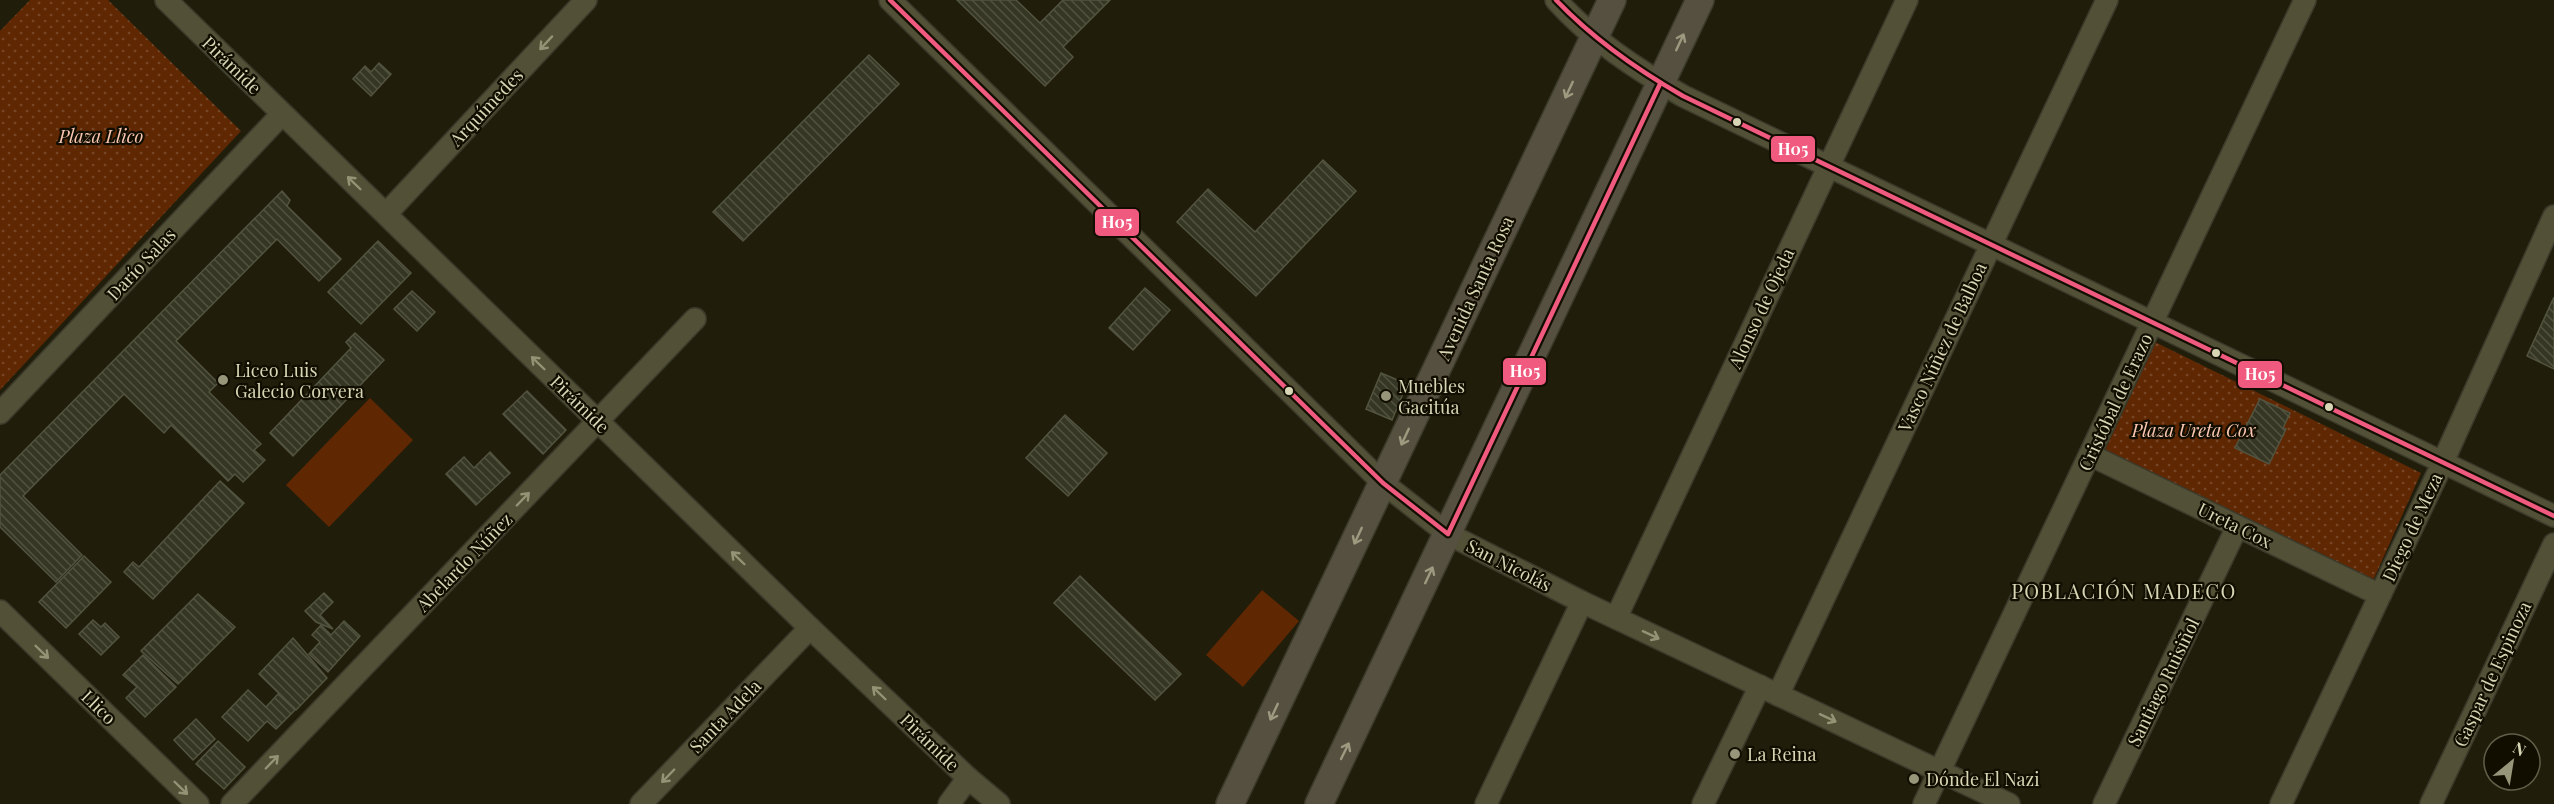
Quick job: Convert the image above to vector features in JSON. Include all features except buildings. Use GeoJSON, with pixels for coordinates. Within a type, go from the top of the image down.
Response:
{"type":"FeatureCollection","features":[{"type":"Feature","properties":{"kind":"main road","name":"Avenida Santa Rosa"},"geometry":{"type":"LineString","coordinates":[[1230,804],[1612,0]]}},
{"type":"Feature","properties":{"kind":"main road"},"geometry":{"type":"LineString","coordinates":[[1319,804],[1700,0]]}},
{"type":"Feature","properties":{"kind":"street","name":"Pirámide"},"geometry":{"type":"LineString","coordinates":[[166,0],[810,628],[968,778],[999,804]]}},
{"type":"Feature","properties":{"kind":"street","name":"Arquímedes"},"geometry":{"type":"LineString","coordinates":[[386,214],[586,0]]}},
{"type":"Feature","properties":{"kind":"street","name":"San Nicolás"},"geometry":{"type":"LineString","coordinates":[[890,0],[1383,483],[1448,534],[1582,602],[2009,804]]}},
{"type":"Feature","properties":{"kind":"street"},"geometry":{"type":"LineString","coordinates":[[1556,0],[1594,38],[1660,84],[2554,516]]}},
{"type":"Feature","properties":{"kind":"street","name":"Alonso de Ojeda"},"geometry":{"type":"LineString","coordinates":[[1616,618],[1907,0]]}},
{"type":"Feature","properties":{"kind":"street","name":"Vasco Núñez de Balboa"},"geometry":{"type":"LineString","coordinates":[[1704,804],[1769,690],[1991,245],[2107,0]]}},
{"type":"Feature","properties":{"kind":"street","name":"Cristóbal de Erazo"},"geometry":{"type":"LineString","coordinates":[[1924,804],[2306,0]]}},
{"type":"Feature","properties":{"kind":"street","name":"Darío Salas"},"geometry":{"type":"LineString","coordinates":[[0,413],[282,114]]}},
{"type":"Feature","properties":{"kind":"street","name":"Diego de Meza"},"geometry":{"type":"LineString","coordinates":[[2281,804],[2443,462],[2554,216]]}},
{"type":"Feature","properties":{"kind":"street","name":"Abelardo Núñez"},"geometry":{"type":"LineString","coordinates":[[232,804],[695,319]]}},
{"type":"Feature","properties":{"kind":"street","name":"Ureta Cox"},"geometry":{"type":"LineString","coordinates":[[2090,455],[2380,595]]}},
{"type":"Feature","properties":{"kind":"street","name":"Santiago Ruisiñol"},"geometry":{"type":"LineString","coordinates":[[2104,804],[2238,527]]}},
{"type":"Feature","properties":{"kind":"street","name":"Gaspar de Espinoza"},"geometry":{"type":"LineString","coordinates":[[2431,804],[2554,544]]}},
{"type":"Feature","properties":{"kind":"street"},"geometry":{"type":"LineString","coordinates":[[1486,804],[1582,602]]}},
{"type":"Feature","properties":{"kind":"street","name":"Llico"},"geometry":{"type":"LineString","coordinates":[[0,611],[198,804]]}},
{"type":"Feature","properties":{"kind":"street","name":"Santa Adela"},"geometry":{"type":"LineString","coordinates":[[641,804],[810,628]]}},
{"type":"Feature","properties":{"kind":"street"},"geometry":{"type":"LineString","coordinates":[[949,804],[968,778]]}},
{"type":"Feature","properties":{"kind":"green space","name":"Plaza Llico"},"geometry":{"type":"Polygon","coordinates":[[[30,0],[108,0],[241,131],[0,390],[0,31],[30,0]]]}},
{"type":"Feature","properties":{"kind":"green space","name":"Plaza Ureta Cox"},"geometry":{"type":"Polygon","coordinates":[[[2155,342],[2421,473],[2372,583],[2103,454],[2155,342]]]}},
{"type":"Feature","properties":{"kind":"green space"},"geometry":{"type":"Polygon","coordinates":[[[370,398],[413,440],[329,527],[286,485],[370,398]]]}},
{"type":"Feature","properties":{"kind":"green space"},"geometry":{"type":"Polygon","coordinates":[[[1262,590],[1299,621],[1243,687],[1206,655],[1262,590]]]}},
{"type":"Feature","properties":{"kind":"transit line","name":"H05"},"geometry":{"type":"LineString","coordinates":[[890,0],[1383,483],[1448,534],[1660,84]]}},
{"type":"Feature","properties":{"kind":"transit line","name":"H05"},"geometry":{"type":"LineString","coordinates":[[1556,0],[1585,28],[1616,52],[1683,96],[2554,516]]}},
{"type":"Feature","properties":{"kind":"place","name":"Liceo Luis Galecio Corvera"},"geometry":{"type":"Point","coordinates":[223,380]}},
{"type":"Feature","properties":{"kind":"place","name":"Muebles Gacitúa"},"geometry":{"type":"Point","coordinates":[1386,396]}},
{"type":"Feature","properties":{"kind":"place","name":"La Reina"},"geometry":{"type":"Point","coordinates":[1735,754]}},
{"type":"Feature","properties":{"kind":"place","name":"Dónde El Nazi"},"geometry":{"type":"Point","coordinates":[1914,779]}},
{"type":"Feature","properties":{"kind":"district","name":"POBLACIÓN MADECO"},"geometry":{"type":"Point","coordinates":[2124,590]}}]}
